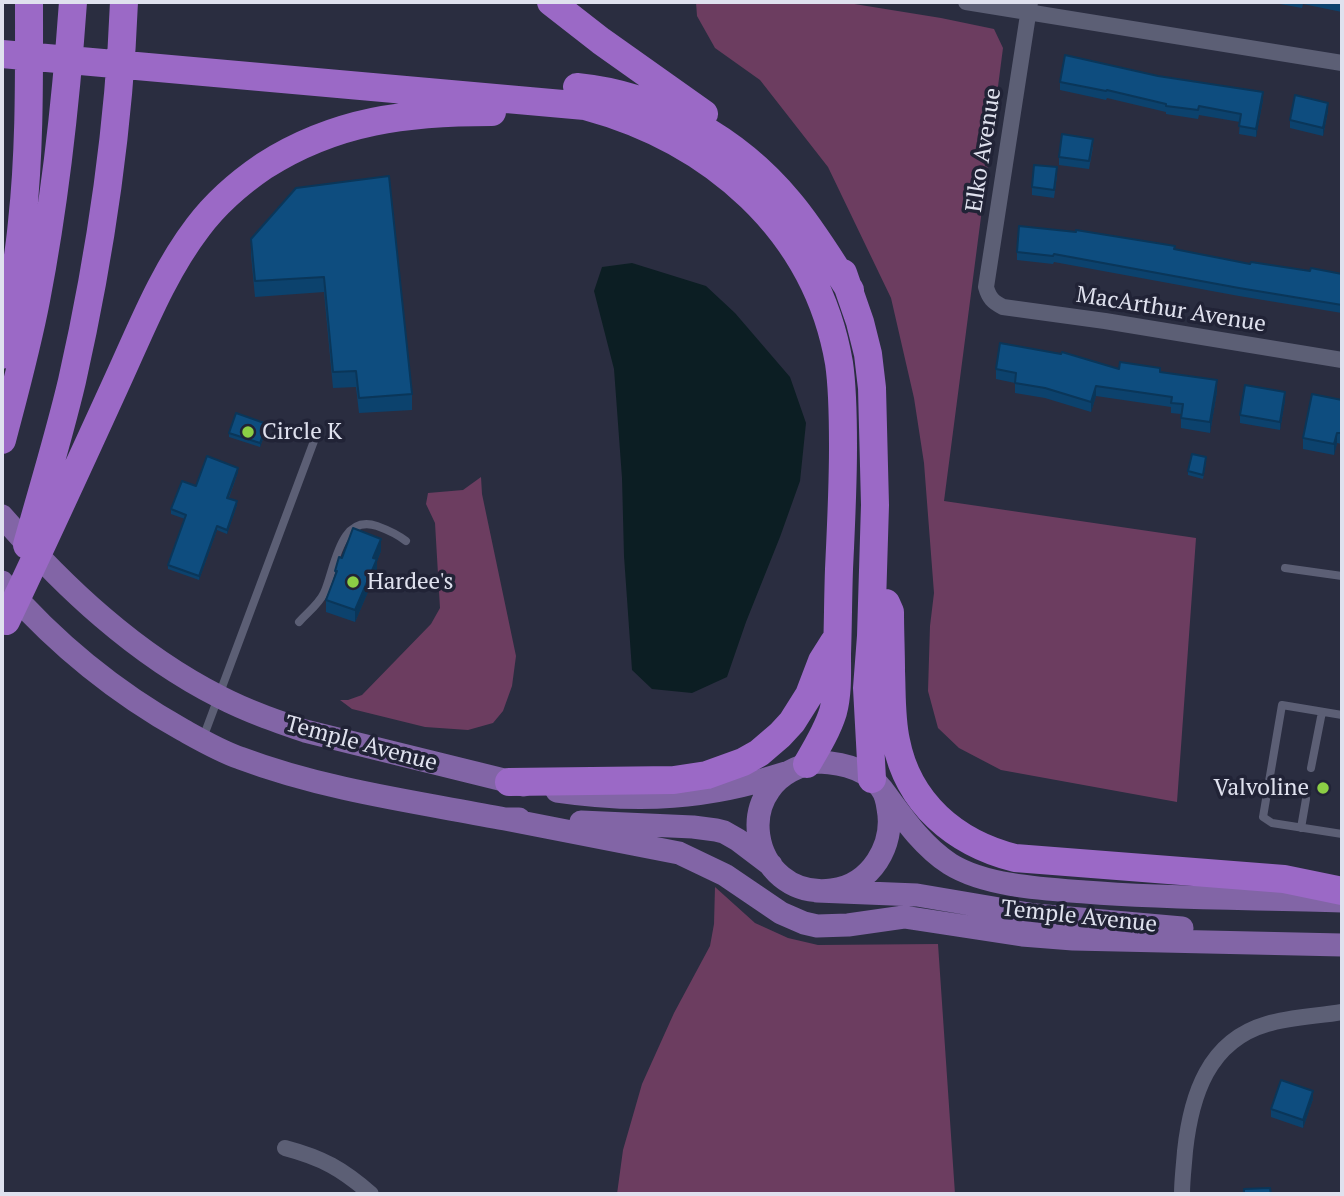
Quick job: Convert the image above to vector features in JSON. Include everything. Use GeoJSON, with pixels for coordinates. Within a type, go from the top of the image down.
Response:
{"type":"FeatureCollection","features":[{"type":"Feature","properties":{"kind":"highway"},"geometry":{"type":"LineString","coordinates":[[2,355],[23,220],[29,95],[29,2]]}},
{"type":"Feature","properties":{"kind":"highway"},"geometry":{"type":"LineString","coordinates":[[2,440],[36,301],[51,212],[65,99],[73,2]]}},
{"type":"Feature","properties":{"kind":"highway"},"geometry":{"type":"LineString","coordinates":[[551,2],[601,41],[733,134],[776,170],[811,209],[827,232],[860,322],[868,354],[872,388],[875,505],[871,647],[867,688],[877,784]]}},
{"type":"Feature","properties":{"kind":"highway"},"geometry":{"type":"LineString","coordinates":[[47,512],[100,232],[117,103],[124,3]]}},
{"type":"Feature","properties":{"kind":"highway"},"geometry":{"type":"LineString","coordinates":[[2,37],[575,87],[616,94],[664,110],[699,126],[740,155],[788,201],[816,237],[850,290]]}},
{"type":"Feature","properties":{"kind":"highway"},"geometry":{"type":"LineString","coordinates":[[2,54],[585,106],[608,112],[667,138],[717,167],[743,189],[787,239],[820,297],[831,329],[842,394],[843,495],[836,689],[833,710],[824,736],[796,768]]}},
{"type":"Feature","properties":{"kind":"highway"},"geometry":{"type":"LineString","coordinates":[[4,626],[47,512],[160,289],[198,227],[215,206],[240,184],[308,142],[360,124],[394,118],[445,113],[560,115],[596,120],[667,138]]}},
{"type":"Feature","properties":{"kind":"highway"},"geometry":{"type":"LineString","coordinates":[[873,571],[890,612],[892,708],[898,752],[904,768],[930,810],[962,837],[989,850],[1015,858],[1284,879],[1342,891]]}},
{"type":"Feature","properties":{"kind":"highway"},"geometry":{"type":"LineString","coordinates":[[509,782],[674,780],[707,775],[743,762],[759,753],[792,722],[837,636]]}},
{"type":"Feature","properties":{"kind":"main road","name":"Temple Avenue"},"geometry":{"type":"LineString","coordinates":[[2,516],[35,554],[80,598],[168,667],[218,696],[305,731],[509,782],[574,794],[664,798],[744,786],[796,768]]}},
{"type":"Feature","properties":{"kind":"main road","name":"Temple Avenue"},"geometry":{"type":"LineString","coordinates":[[2,582],[18,601],[97,673],[135,701],[237,757],[329,786],[505,819],[724,832],[771,865]]}},
{"type":"Feature","properties":{"kind":"main road"},"geometry":{"type":"LineString","coordinates":[[819,762],[841,764],[852,767],[877,784],[890,816],[889,831],[886,846],[869,872],[852,884],[817,891],[791,883],[771,865],[758,836],[759,812],[769,790],[796,768],[819,762]]}},
{"type":"Feature","properties":{"kind":"main road","name":"Temple Avenue"},"geometry":{"type":"LineString","coordinates":[[877,784],[917,835],[934,852],[958,868],[988,879],[1040,888],[1099,893],[1342,901]]}},
{"type":"Feature","properties":{"kind":"main road"},"geometry":{"type":"LineString","coordinates":[[505,819],[679,853],[725,875],[781,914],[817,926],[848,925],[904,917],[1022,935],[1073,939],[1342,944]]}},
{"type":"Feature","properties":{"kind":"main road","name":"Temple Avenue"},"geometry":{"type":"LineString","coordinates":[[817,891],[917,895],[1035,915],[1342,944]]}},
{"type":"Feature","properties":{"kind":"street"},"geometry":{"type":"LineString","coordinates":[[966,2],[1030,7],[1342,63]]}},
{"type":"Feature","properties":{"kind":"street","name":"Elko Avenue"},"geometry":{"type":"LineString","coordinates":[[994,302],[986,287],[1030,7]]}},
{"type":"Feature","properties":{"kind":"street","name":"MacArthur Avenue"},"geometry":{"type":"LineString","coordinates":[[994,302],[1003,307],[1342,360]]}},
{"type":"Feature","properties":{"kind":"street"},"geometry":{"type":"LineString","coordinates":[[1182,1194],[1188,1123],[1203,1077],[1217,1058],[1230,1044],[1248,1032],[1268,1024],[1342,1012]]}},
{"type":"Feature","properties":{"kind":"street"},"geometry":{"type":"LineString","coordinates":[[285,1148],[329,1163],[348,1174],[371,1194]]}},
{"type":"Feature","properties":{"kind":"lane"},"geometry":{"type":"LineString","coordinates":[[202,740],[317,433]]}},
{"type":"Feature","properties":{"kind":"lane"},"geometry":{"type":"LineString","coordinates":[[299,622],[323,596],[345,536],[351,529],[372,524],[394,532],[406,541]]}},
{"type":"Feature","properties":{"kind":"lane"},"geometry":{"type":"LineString","coordinates":[[1285,568],[1342,576]]}},
{"type":"Feature","properties":{"kind":"lane"},"geometry":{"type":"LineString","coordinates":[[1342,715],[1282,705],[1263,817],[1272,823],[1342,834]]}},
{"type":"Feature","properties":{"kind":"lane"},"geometry":{"type":"LineString","coordinates":[[1311,768],[1322,712]]}},
{"type":"Feature","properties":{"kind":"lane"},"geometry":{"type":"LineString","coordinates":[[1301,828],[1306,799]]}},
{"type":"Feature","properties":{"kind":"shaded area"},"geometry":{"type":"Polygon","coordinates":[[[696,2],[842,2],[994,29],[1003,48],[944,501],[1196,538],[1177,802],[1001,770],[959,748],[938,728],[928,691],[934,593],[924,463],[914,398],[891,298],[828,167],[760,80],[715,48],[697,16],[696,2]]]}},
{"type":"Feature","properties":{"kind":"shaded area"},"geometry":{"type":"Polygon","coordinates":[[[481,477],[482,494],[516,656],[512,686],[503,711],[493,723],[468,730],[425,727],[352,709],[340,700],[362,695],[431,624],[440,608],[435,523],[426,504],[428,493],[463,490],[481,477]]]}},
{"type":"Feature","properties":{"kind":"shaded area"},"geometry":{"type":"Polygon","coordinates":[[[715,887],[755,923],[788,938],[818,945],[938,944],[955,1194],[617,1194],[623,1150],[642,1084],[674,1013],[710,946],[714,924],[715,887]]]}},
{"type":"Feature","properties":{"kind":"water"},"geometry":{"type":"Polygon","coordinates":[[[632,263],[706,286],[735,313],[790,377],[806,423],[800,481],[727,677],[692,693],[652,689],[632,670],[614,369],[594,291],[602,267],[632,263]]]}},
{"type":"Feature","properties":{"kind":"building"},"geometry":{"type":"Polygon","coordinates":[[[1065,55],[1158,76],[1263,92],[1256,129],[1239,126],[1241,114],[1199,106],[1198,110],[1166,106],[1107,90],[1060,82],[1065,55]]]}},
{"type":"Feature","properties":{"kind":"building"},"geometry":{"type":"Polygon","coordinates":[[[1295,95],[1328,103],[1323,128],[1290,120],[1295,95]]]}},
{"type":"Feature","properties":{"kind":"building"},"geometry":{"type":"Polygon","coordinates":[[[1062,134],[1093,139],[1089,161],[1059,157],[1062,134]]]}},
{"type":"Feature","properties":{"kind":"building"},"geometry":{"type":"Polygon","coordinates":[[[1034,165],[1057,167],[1054,190],[1032,187],[1034,165]]]}},
{"type":"Feature","properties":{"kind":"building"},"geometry":{"type":"Polygon","coordinates":[[[389,176],[412,394],[359,398],[356,371],[333,372],[324,277],[255,281],[251,239],[296,188],[389,176]]]}},
{"type":"Feature","properties":{"kind":"building"},"geometry":{"type":"Polygon","coordinates":[[[1019,226],[1076,230],[1175,246],[1174,249],[1250,264],[1251,262],[1310,271],[1311,268],[1342,274],[1342,305],[1054,254],[1017,252],[1019,226]]]}},
{"type":"Feature","properties":{"kind":"building"},"geometry":{"type":"Polygon","coordinates":[[[1000,343],[1061,354],[1062,352],[1119,369],[1120,362],[1160,368],[1160,372],[1217,380],[1210,422],[1181,418],[1183,404],[1171,403],[1172,397],[1096,386],[1091,402],[1045,388],[1015,383],[1016,373],[996,369],[1000,343]]]}},
{"type":"Feature","properties":{"kind":"building"},"geometry":{"type":"Polygon","coordinates":[[[1245,385],[1285,392],[1280,422],[1240,415],[1245,385]]]}},
{"type":"Feature","properties":{"kind":"building"},"geometry":{"type":"Polygon","coordinates":[[[1312,394],[1342,400],[1342,433],[1337,433],[1334,444],[1303,438],[1312,394]]]}},
{"type":"Feature","properties":{"kind":"building","name":"Circle K"},"geometry":{"type":"Polygon","coordinates":[[[236,413],[267,424],[260,443],[229,433],[236,413]]]}},
{"type":"Feature","properties":{"kind":"building"},"geometry":{"type":"Polygon","coordinates":[[[1192,454],[1206,457],[1203,475],[1188,471],[1192,454]]]}},
{"type":"Feature","properties":{"kind":"building","name":"Circle K"},"geometry":{"type":"Polygon","coordinates":[[[207,456],[238,468],[227,498],[237,501],[227,530],[217,526],[199,576],[168,565],[186,515],[171,509],[182,481],[196,486],[207,456]]]}},
{"type":"Feature","properties":{"kind":"building","name":"Hardee's"},"geometry":{"type":"Polygon","coordinates":[[[353,528],[381,539],[373,558],[377,559],[355,610],[326,600],[337,571],[339,557],[342,558],[353,528]]]}},
{"type":"Feature","properties":{"kind":"building"},"geometry":{"type":"Polygon","coordinates":[[[1281,1080],[1313,1091],[1303,1120],[1271,1109],[1281,1080]]]}},
{"type":"Feature","properties":{"kind":"building"},"geometry":{"type":"Polygon","coordinates":[[[1270,1188],[1271,1194],[1244,1194],[1244,1189],[1270,1188]]]}},
{"type":"Feature","properties":{"kind":"place","name":"Circle K"},"geometry":{"type":"Point","coordinates":[248,432]}},
{"type":"Feature","properties":{"kind":"place","name":"Hardee's"},"geometry":{"type":"Point","coordinates":[353,582]}},
{"type":"Feature","properties":{"kind":"place","name":"Valvoline"},"geometry":{"type":"Point","coordinates":[1323,788]}}]}
